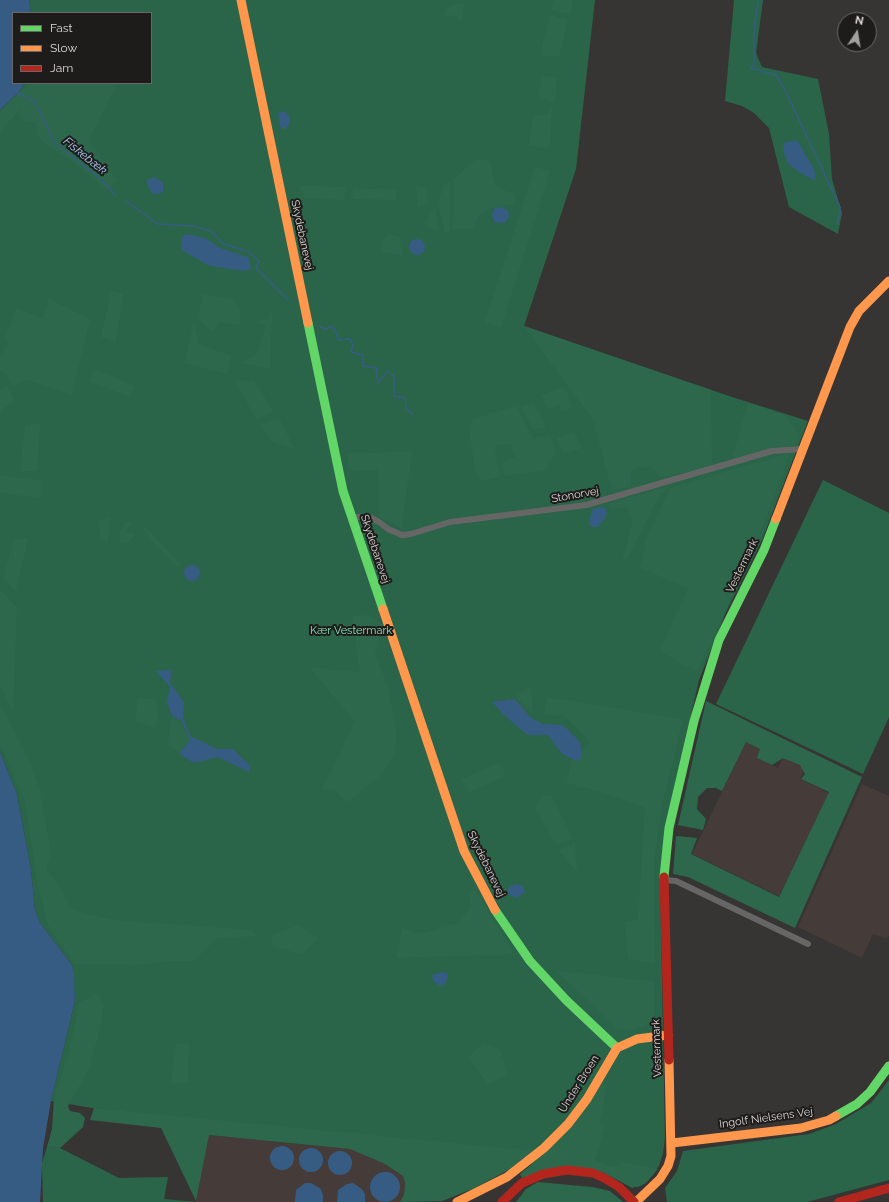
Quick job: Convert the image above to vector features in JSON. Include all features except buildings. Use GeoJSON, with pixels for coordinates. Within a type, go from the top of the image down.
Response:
{"type":"FeatureCollection","features":[{"type":"Feature","properties":{"kind":"main road","name":"Skydebanevej"},"geometry":{"type":"LineString","coordinates":[[241,0],[341,481],[351,517],[464,851],[480,883],[512,936],[530,961],[566,1000],[618,1048]]}},
{"type":"Feature","properties":{"kind":"main road","name":"Vestermark"},"geometry":{"type":"LineString","coordinates":[[635,1202],[660,1179],[668,1166],[672,1143],[664,880],[669,828],[694,721],[719,640],[764,550],[850,327],[859,311],[889,281]]}},
{"type":"Feature","properties":{"kind":"main road"},"geometry":{"type":"LineString","coordinates":[[618,1048],[637,1039],[668,1035]]}},
{"type":"Feature","properties":{"kind":"main road","name":"Under Broen"},"geometry":{"type":"LineString","coordinates":[[457,1202],[507,1177],[544,1148],[568,1124],[587,1099],[618,1048]]}},
{"type":"Feature","properties":{"kind":"main road","name":"Ingolf Nielsens Vej"},"geometry":{"type":"LineString","coordinates":[[672,1143],[801,1128],[829,1120],[857,1104],[866,1096],[883,1076],[889,1066]]}},
{"type":"Feature","properties":{"kind":"main road"},"geometry":{"type":"LineString","coordinates":[[502,1202],[516,1188],[532,1179],[543,1174],[566,1170],[593,1173],[619,1186],[635,1202]]}},
{"type":"Feature","properties":{"kind":"main road"},"geometry":{"type":"LineString","coordinates":[[511,1202],[523,1186],[532,1179]]}},
{"type":"Feature","properties":{"kind":"main road"},"geometry":{"type":"LineString","coordinates":[[839,1202],[889,1188]]}},
{"type":"Feature","properties":{"kind":"main road"},"geometry":{"type":"LineString","coordinates":[[868,1202],[889,1196]]}},
{"type":"Feature","properties":{"kind":"street","name":"Stonorvej"},"geometry":{"type":"LineString","coordinates":[[351,517],[369,518],[402,535],[411,534],[450,522],[586,505],[772,451],[802,449]]}},
{"type":"Feature","properties":{"kind":"street"},"geometry":{"type":"LineString","coordinates":[[664,880],[676,881],[808,944]]}},
{"type":"Feature","properties":{"kind":"shaded area"},"geometry":{"type":"Polygon","coordinates":[[[746,742],[763,750],[759,759],[778,768],[784,755],[806,766],[800,779],[829,793],[779,896],[692,854],[746,742]]]}},
{"type":"Feature","properties":{"kind":"shaded area"},"geometry":{"type":"Polygon","coordinates":[[[862,784],[889,796],[889,937],[885,938],[873,934],[862,958],[798,927],[862,784]]]}},
{"type":"Feature","properties":{"kind":"shaded area"},"geometry":{"type":"Polygon","coordinates":[[[208,1135],[350,1149],[385,1164],[403,1176],[405,1183],[404,1195],[400,1202],[196,1202],[208,1135]]]}},
{"type":"Feature","properties":{"kind":"green space","name":"Kær Vestermark"},"geometry":{"type":"Polygon","coordinates":[[[29,0],[595,0],[576,169],[524,326],[732,397],[808,421],[762,540],[726,612],[699,680],[671,801],[660,876],[665,1138],[659,1166],[642,1185],[632,1188],[608,1173],[540,1168],[515,1153],[92,1108],[51,1101],[75,1001],[72,965],[40,923],[35,910],[31,870],[17,794],[0,752],[0,110],[18,93],[24,84],[152,84],[152,12],[31,12],[29,0]]]}},
{"type":"Feature","properties":{"kind":"green space"},"geometry":{"type":"Polygon","coordinates":[[[554,0],[573,0],[570,15],[551,10],[554,0]]]}},
{"type":"Feature","properties":{"kind":"green space"},"geometry":{"type":"Polygon","coordinates":[[[734,0],[763,0],[756,53],[762,67],[818,79],[829,134],[832,179],[842,213],[838,234],[789,207],[769,128],[754,113],[742,106],[725,101],[734,0]]]}},
{"type":"Feature","properties":{"kind":"green space"},"geometry":{"type":"Polygon","coordinates":[[[464,3],[462,23],[456,16],[443,15],[450,5],[464,3]]]}},
{"type":"Feature","properties":{"kind":"green space"},"geometry":{"type":"Polygon","coordinates":[[[550,15],[568,20],[559,57],[540,55],[550,15]]]}},
{"type":"Feature","properties":{"kind":"green space"},"geometry":{"type":"Polygon","coordinates":[[[542,76],[557,79],[555,102],[547,101],[538,95],[542,76]]]}},
{"type":"Feature","properties":{"kind":"green space"},"geometry":{"type":"Polygon","coordinates":[[[28,84],[117,84],[89,140],[117,180],[107,190],[76,164],[44,143],[37,135],[35,122],[24,121],[19,115],[21,108],[0,132],[0,112],[28,84]]]}},
{"type":"Feature","properties":{"kind":"green space"},"geometry":{"type":"Polygon","coordinates":[[[552,106],[550,149],[529,145],[533,116],[548,113],[552,106]]]}},
{"type":"Feature","properties":{"kind":"green space"},"geometry":{"type":"Polygon","coordinates":[[[476,159],[489,160],[496,187],[514,194],[514,205],[498,206],[480,213],[473,229],[453,230],[454,179],[476,159]]]}},
{"type":"Feature","properties":{"kind":"green space"},"geometry":{"type":"Polygon","coordinates":[[[535,167],[550,171],[501,328],[485,322],[535,167]]]}},
{"type":"Feature","properties":{"kind":"green space"},"geometry":{"type":"Polygon","coordinates":[[[450,183],[450,231],[445,234],[438,204],[444,184],[450,183]]]}},
{"type":"Feature","properties":{"kind":"green space"},"geometry":{"type":"Polygon","coordinates":[[[298,185],[346,187],[344,200],[304,198],[298,185]]]}},
{"type":"Feature","properties":{"kind":"green space"},"geometry":{"type":"Polygon","coordinates":[[[416,185],[426,189],[429,202],[418,208],[416,185]]]}},
{"type":"Feature","properties":{"kind":"green space"},"geometry":{"type":"Polygon","coordinates":[[[353,188],[396,190],[396,200],[352,199],[353,188]]]}},
{"type":"Feature","properties":{"kind":"green space"},"geometry":{"type":"Polygon","coordinates":[[[435,206],[439,233],[424,224],[435,206]]]}},
{"type":"Feature","properties":{"kind":"green space"},"geometry":{"type":"Polygon","coordinates":[[[389,234],[400,237],[403,256],[382,252],[381,241],[389,234]]]}},
{"type":"Feature","properties":{"kind":"green space"},"geometry":{"type":"Polygon","coordinates":[[[111,291],[123,294],[116,342],[101,337],[111,291]]]}},
{"type":"Feature","properties":{"kind":"green space"},"geometry":{"type":"Polygon","coordinates":[[[203,294],[233,299],[240,312],[240,325],[220,321],[212,332],[198,319],[203,294]]]}},
{"type":"Feature","properties":{"kind":"green space"},"geometry":{"type":"Polygon","coordinates":[[[49,299],[90,319],[72,395],[28,380],[12,386],[9,377],[0,370],[0,358],[8,343],[5,339],[16,308],[43,318],[49,299]]]}},
{"type":"Feature","properties":{"kind":"green space"},"geometry":{"type":"Polygon","coordinates":[[[272,310],[270,369],[240,363],[256,355],[266,326],[255,322],[268,319],[272,310]]]}},
{"type":"Feature","properties":{"kind":"green space"},"geometry":{"type":"Polygon","coordinates":[[[194,322],[199,344],[231,356],[228,374],[184,363],[194,322]]]}},
{"type":"Feature","properties":{"kind":"green space"},"geometry":{"type":"Polygon","coordinates":[[[524,326],[711,390],[712,466],[661,478],[653,468],[638,466],[632,470],[630,487],[612,490],[593,420],[524,326]]]}},
{"type":"Feature","properties":{"kind":"green space"},"geometry":{"type":"Polygon","coordinates":[[[94,369],[135,386],[130,397],[90,382],[94,369]]]}},
{"type":"Feature","properties":{"kind":"green space"},"geometry":{"type":"Polygon","coordinates":[[[254,380],[274,412],[256,419],[236,382],[254,380]]]}},
{"type":"Feature","properties":{"kind":"green space"},"geometry":{"type":"Polygon","coordinates":[[[565,386],[572,408],[562,411],[559,405],[548,410],[542,395],[565,386]]]}},
{"type":"Feature","properties":{"kind":"green space"},"geometry":{"type":"Polygon","coordinates":[[[6,387],[11,391],[14,401],[0,411],[0,391],[6,387]]]}},
{"type":"Feature","properties":{"kind":"green space"},"geometry":{"type":"Polygon","coordinates":[[[534,403],[546,427],[533,430],[521,406],[534,403]]]}},
{"type":"Feature","properties":{"kind":"green space"},"geometry":{"type":"Polygon","coordinates":[[[748,403],[784,414],[800,436],[797,444],[732,460],[748,403]]]}},
{"type":"Feature","properties":{"kind":"green space"},"geometry":{"type":"Polygon","coordinates":[[[517,406],[533,439],[550,435],[556,452],[545,471],[504,475],[502,463],[516,457],[511,444],[495,446],[499,477],[482,481],[475,472],[469,427],[473,419],[517,406]]]}},
{"type":"Feature","properties":{"kind":"green space"},"geometry":{"type":"Polygon","coordinates":[[[279,418],[295,449],[272,442],[261,425],[279,418]]]}},
{"type":"Feature","properties":{"kind":"green space"},"geometry":{"type":"Polygon","coordinates":[[[40,423],[37,471],[20,471],[25,425],[40,423]]]}},
{"type":"Feature","properties":{"kind":"green space"},"geometry":{"type":"Polygon","coordinates":[[[574,432],[582,448],[564,454],[557,438],[574,432]]]}},
{"type":"Feature","properties":{"kind":"green space"},"geometry":{"type":"Polygon","coordinates":[[[412,451],[402,528],[379,517],[378,470],[349,471],[347,454],[412,451]]]}},
{"type":"Feature","properties":{"kind":"green space"},"geometry":{"type":"Polygon","coordinates":[[[789,453],[785,468],[755,547],[697,672],[660,651],[688,588],[640,568],[646,540],[670,488],[789,453]]]}},
{"type":"Feature","properties":{"kind":"green space"},"geometry":{"type":"Polygon","coordinates":[[[0,475],[41,481],[41,498],[0,493],[0,475]]]}},
{"type":"Feature","properties":{"kind":"green space"},"geometry":{"type":"Polygon","coordinates":[[[823,480],[889,513],[889,717],[863,774],[716,704],[823,480]]]}},
{"type":"Feature","properties":{"kind":"green space"},"geometry":{"type":"Polygon","coordinates":[[[667,487],[656,502],[628,558],[622,562],[633,520],[627,507],[611,509],[608,504],[667,487]]]}},
{"type":"Feature","properties":{"kind":"green space"},"geometry":{"type":"Polygon","coordinates":[[[110,517],[108,542],[100,539],[98,520],[110,517]]]}},
{"type":"Feature","properties":{"kind":"green space"},"geometry":{"type":"Polygon","coordinates":[[[126,522],[132,522],[125,533],[133,533],[133,538],[126,544],[120,542],[119,533],[126,522]]]}},
{"type":"Feature","properties":{"kind":"green space"},"geometry":{"type":"Polygon","coordinates":[[[143,527],[151,532],[180,563],[178,568],[148,537],[143,527]]]}},
{"type":"Feature","properties":{"kind":"green space"},"geometry":{"type":"Polygon","coordinates":[[[28,538],[16,591],[3,579],[14,539],[28,538]]]}},
{"type":"Feature","properties":{"kind":"green space"},"geometry":{"type":"Polygon","coordinates":[[[0,589],[17,608],[13,713],[0,685],[0,589]]]}},
{"type":"Feature","properties":{"kind":"green space"},"geometry":{"type":"Polygon","coordinates":[[[369,615],[382,624],[375,653],[388,688],[397,735],[394,756],[379,777],[347,802],[333,789],[321,791],[355,722],[310,668],[360,672],[352,616],[369,615]]]}},
{"type":"Feature","properties":{"kind":"green space"},"geometry":{"type":"Polygon","coordinates":[[[531,686],[533,714],[515,696],[531,686]]]}},
{"type":"Feature","properties":{"kind":"green space"},"geometry":{"type":"Polygon","coordinates":[[[547,697],[683,719],[662,805],[654,862],[655,964],[628,959],[625,922],[638,920],[645,808],[605,793],[566,783],[572,760],[590,742],[565,716],[544,714],[547,697]]]}},
{"type":"Feature","properties":{"kind":"green space"},"geometry":{"type":"Polygon","coordinates":[[[137,699],[156,699],[158,720],[155,728],[136,722],[137,699]]]}},
{"type":"Feature","properties":{"kind":"green space"},"geometry":{"type":"Polygon","coordinates":[[[706,701],[862,777],[795,928],[688,877],[673,874],[676,836],[697,838],[691,854],[779,897],[829,792],[801,779],[805,774],[800,765],[783,758],[772,765],[757,758],[760,749],[746,742],[722,791],[716,788],[707,788],[698,797],[697,809],[706,819],[703,830],[678,825],[706,701]]]}},
{"type":"Feature","properties":{"kind":"green space"},"geometry":{"type":"Polygon","coordinates":[[[0,705],[25,752],[39,787],[51,852],[46,870],[54,878],[73,910],[114,920],[252,930],[257,936],[217,938],[194,961],[164,961],[140,965],[74,964],[48,925],[38,887],[25,802],[0,743],[0,705]]]}},
{"type":"Feature","properties":{"kind":"green space"},"geometry":{"type":"Polygon","coordinates":[[[171,717],[180,721],[190,740],[179,753],[168,744],[171,717]]]}},
{"type":"Feature","properties":{"kind":"green space"},"geometry":{"type":"Polygon","coordinates":[[[498,763],[504,771],[503,777],[468,793],[462,779],[498,763]]]}},
{"type":"Feature","properties":{"kind":"green space"},"geometry":{"type":"Polygon","coordinates":[[[544,795],[552,796],[573,839],[556,845],[535,808],[544,795]]]}},
{"type":"Feature","properties":{"kind":"green space"},"geometry":{"type":"Polygon","coordinates":[[[575,842],[577,872],[558,850],[575,842]]]}},
{"type":"Feature","properties":{"kind":"green space"},"geometry":{"type":"Polygon","coordinates":[[[476,890],[514,954],[397,958],[402,928],[420,934],[456,924],[471,907],[469,892],[476,890]]]}},
{"type":"Feature","properties":{"kind":"green space"},"geometry":{"type":"Polygon","coordinates":[[[298,925],[319,938],[302,954],[273,947],[271,935],[298,925]]]}},
{"type":"Feature","properties":{"kind":"green space"},"geometry":{"type":"Polygon","coordinates":[[[556,971],[654,981],[654,1023],[632,1030],[618,1029],[556,971]]]}},
{"type":"Feature","properties":{"kind":"green space"},"geometry":{"type":"Polygon","coordinates":[[[98,992],[103,1006],[102,1020],[89,1069],[68,1106],[70,1111],[80,1113],[85,1118],[83,1127],[60,1148],[47,1147],[52,1129],[54,1098],[70,1048],[79,1003],[98,992]]]}},
{"type":"Feature","properties":{"kind":"green space"},"geometry":{"type":"Polygon","coordinates":[[[189,1043],[188,1082],[170,1085],[176,1044],[189,1043]]]}},
{"type":"Feature","properties":{"kind":"green space"},"geometry":{"type":"Polygon","coordinates":[[[483,1043],[500,1049],[507,1075],[488,1084],[468,1057],[483,1043]]]}},
{"type":"Feature","properties":{"kind":"green space"},"geometry":{"type":"Polygon","coordinates":[[[889,1080],[889,1180],[807,1202],[667,1202],[665,1188],[677,1171],[683,1151],[809,1134],[836,1124],[871,1103],[889,1080]]]}},
{"type":"Feature","properties":{"kind":"green space"},"geometry":{"type":"Polygon","coordinates":[[[601,1082],[606,1085],[605,1100],[599,1123],[605,1126],[595,1160],[614,1167],[623,1162],[658,1169],[646,1183],[638,1187],[631,1187],[598,1170],[522,1178],[520,1174],[551,1148],[570,1127],[601,1082]]]}},
{"type":"Feature","properties":{"kind":"green space"},"geometry":{"type":"Polygon","coordinates":[[[94,1108],[533,1151],[510,1169],[475,1188],[442,1201],[400,1202],[404,1195],[405,1183],[403,1176],[385,1164],[350,1149],[209,1135],[196,1201],[161,1128],[90,1120],[94,1108]]]}},
{"type":"Feature","properties":{"kind":"green space"},"geometry":{"type":"Polygon","coordinates":[[[47,1147],[60,1148],[119,1178],[168,1177],[164,1199],[196,1202],[43,1202],[42,1163],[47,1147]]]}},
{"type":"Feature","properties":{"kind":"green space"},"geometry":{"type":"Polygon","coordinates":[[[538,1182],[592,1187],[610,1191],[623,1202],[516,1202],[526,1189],[538,1182]]]}},
{"type":"Feature","properties":{"kind":"water"},"geometry":{"type":"Polygon","coordinates":[[[0,0],[29,0],[31,12],[12,12],[12,84],[24,84],[18,93],[0,110],[0,0]]]}},
{"type":"Feature","properties":{"kind":"water"},"geometry":{"type":"Polygon","coordinates":[[[284,111],[290,117],[289,125],[285,129],[281,129],[278,115],[280,112],[284,111]]]}},
{"type":"Feature","properties":{"kind":"water"},"geometry":{"type":"Polygon","coordinates":[[[797,140],[814,169],[816,181],[789,165],[784,154],[783,143],[797,140]]]}},
{"type":"Feature","properties":{"kind":"water"},"geometry":{"type":"Polygon","coordinates":[[[154,177],[163,183],[163,192],[152,194],[146,181],[154,177]]]}},
{"type":"Feature","properties":{"kind":"water"},"geometry":{"type":"Polygon","coordinates":[[[500,207],[508,210],[509,217],[505,223],[494,222],[492,214],[495,208],[500,207]]]}},
{"type":"Feature","properties":{"kind":"water"},"geometry":{"type":"Polygon","coordinates":[[[187,234],[205,238],[220,248],[248,257],[251,268],[245,271],[210,266],[181,250],[182,237],[187,234]]]}},
{"type":"Feature","properties":{"kind":"water"},"geometry":{"type":"Polygon","coordinates":[[[414,239],[420,239],[425,244],[423,253],[420,255],[414,255],[409,250],[409,244],[414,239]]]}},
{"type":"Feature","properties":{"kind":"water"},"geometry":{"type":"Polygon","coordinates":[[[602,507],[605,508],[607,512],[605,518],[598,527],[592,527],[589,524],[593,509],[602,507]]]}},
{"type":"Feature","properties":{"kind":"water"},"geometry":{"type":"Polygon","coordinates":[[[189,565],[195,565],[200,570],[198,579],[195,581],[189,581],[184,576],[184,570],[189,565]]]}},
{"type":"Feature","properties":{"kind":"water"},"geometry":{"type":"Polygon","coordinates":[[[172,670],[170,683],[184,702],[183,718],[190,736],[217,749],[233,749],[250,766],[249,772],[218,757],[194,763],[179,754],[190,740],[181,720],[173,717],[167,703],[170,687],[156,671],[172,670]]]}},
{"type":"Feature","properties":{"kind":"water"},"geometry":{"type":"Polygon","coordinates":[[[515,699],[530,717],[543,724],[563,725],[580,742],[582,757],[577,761],[562,754],[548,735],[528,735],[506,717],[492,702],[515,699]]]}},
{"type":"Feature","properties":{"kind":"water"},"geometry":{"type":"Polygon","coordinates":[[[0,752],[17,794],[31,870],[35,910],[40,923],[72,965],[74,976],[75,1001],[51,1101],[43,1148],[40,1202],[0,1202],[0,752]]]}},
{"type":"Feature","properties":{"kind":"water"},"geometry":{"type":"Polygon","coordinates":[[[515,884],[523,886],[525,892],[517,898],[509,895],[507,889],[515,884]]]}},
{"type":"Feature","properties":{"kind":"water"},"geometry":{"type":"Polygon","coordinates":[[[442,972],[447,973],[448,979],[445,984],[440,986],[433,981],[432,975],[442,972]]]}},
{"type":"Feature","properties":{"kind":"water"},"geometry":{"type":"Polygon","coordinates":[[[282,1146],[291,1149],[294,1158],[291,1167],[282,1170],[273,1167],[270,1158],[273,1149],[282,1146]]]}},
{"type":"Feature","properties":{"kind":"water"},"geometry":{"type":"Polygon","coordinates":[[[311,1148],[320,1151],[323,1160],[320,1169],[311,1172],[302,1169],[299,1160],[302,1151],[311,1148]]]}},
{"type":"Feature","properties":{"kind":"water"},"geometry":{"type":"Polygon","coordinates":[[[340,1151],[349,1154],[352,1163],[349,1172],[340,1175],[331,1172],[328,1163],[331,1154],[340,1151]]]}},
{"type":"Feature","properties":{"kind":"water"},"geometry":{"type":"Polygon","coordinates":[[[385,1172],[396,1176],[400,1187],[396,1198],[385,1202],[374,1198],[370,1187],[374,1176],[385,1172]]]}},
{"type":"Feature","properties":{"kind":"water"},"geometry":{"type":"Polygon","coordinates":[[[305,1183],[311,1183],[321,1189],[323,1202],[295,1202],[296,1190],[305,1183]]]}},
{"type":"Feature","properties":{"kind":"water"},"geometry":{"type":"Polygon","coordinates":[[[353,1183],[362,1189],[365,1194],[365,1202],[337,1202],[338,1190],[347,1184],[353,1183]]]}},
{"type":"Feature","properties":{"kind":"waterway"},"geometry":{"type":"LineString","coordinates":[[758,0],[754,30],[754,65],[751,68],[776,75],[784,88],[840,207],[837,224]]}},
{"type":"Feature","properties":{"kind":"waterway","name":"Fiskebæk"},"geometry":{"type":"LineString","coordinates":[[18,93],[35,102],[54,142],[103,181],[115,195]]}},
{"type":"Feature","properties":{"kind":"waterway","name":"Fiskebæk"},"geometry":{"type":"LineString","coordinates":[[126,201],[158,224],[194,226],[211,231],[223,244],[247,251],[259,261],[256,268],[288,300]]}},
{"type":"Feature","properties":{"kind":"waterway","name":"Fiskebæk"},"geometry":{"type":"LineString","coordinates":[[319,326],[325,329],[333,326],[339,340],[350,339],[353,345],[351,352],[363,355],[363,366],[376,368],[378,383],[388,371],[394,376],[394,396],[405,398],[406,409],[413,414]]}},
{"type":"Feature","properties":{"kind":"traffic: fast"},"geometry":{"type":"LineString","coordinates":[[308,323],[343,491],[383,609]]}},
{"type":"Feature","properties":{"kind":"traffic: fast"},"geometry":{"type":"LineString","coordinates":[[664,877],[669,828],[694,721],[719,640],[764,550],[776,519]]}},
{"type":"Feature","properties":{"kind":"traffic: fast"},"geometry":{"type":"LineString","coordinates":[[495,910],[530,961],[566,1000],[617,1048]]}},
{"type":"Feature","properties":{"kind":"traffic: fast"},"geometry":{"type":"LineString","coordinates":[[836,1116],[857,1104],[870,1092],[889,1066]]}},
{"type":"Feature","properties":{"kind":"traffic: slow"},"geometry":{"type":"LineString","coordinates":[[241,0],[308,323]]}},
{"type":"Feature","properties":{"kind":"traffic: slow"},"geometry":{"type":"LineString","coordinates":[[776,519],[850,327],[859,311],[889,281]]}},
{"type":"Feature","properties":{"kind":"traffic: slow"},"geometry":{"type":"LineString","coordinates":[[383,609],[464,851],[495,910]]}},
{"type":"Feature","properties":{"kind":"traffic: slow"},"geometry":{"type":"LineString","coordinates":[[457,1202],[507,1177],[544,1148],[568,1124],[587,1099],[617,1048],[637,1039],[668,1035]]}},
{"type":"Feature","properties":{"kind":"traffic: slow"},"geometry":{"type":"LineString","coordinates":[[636,1202],[660,1179],[668,1166],[671,1156],[669,1060]]}},
{"type":"Feature","properties":{"kind":"traffic: slow"},"geometry":{"type":"LineString","coordinates":[[672,1143],[801,1128],[829,1120],[836,1116]]}},
{"type":"Feature","properties":{"kind":"traffic: jam"},"geometry":{"type":"LineString","coordinates":[[664,877],[669,1060]]}},
{"type":"Feature","properties":{"kind":"traffic: jam"},"geometry":{"type":"LineString","coordinates":[[502,1202],[522,1183],[543,1174],[567,1170],[593,1173],[606,1179],[619,1187],[634,1202]]}},
{"type":"Feature","properties":{"kind":"traffic: jam"},"geometry":{"type":"LineString","coordinates":[[839,1202],[889,1188]]}}]}
